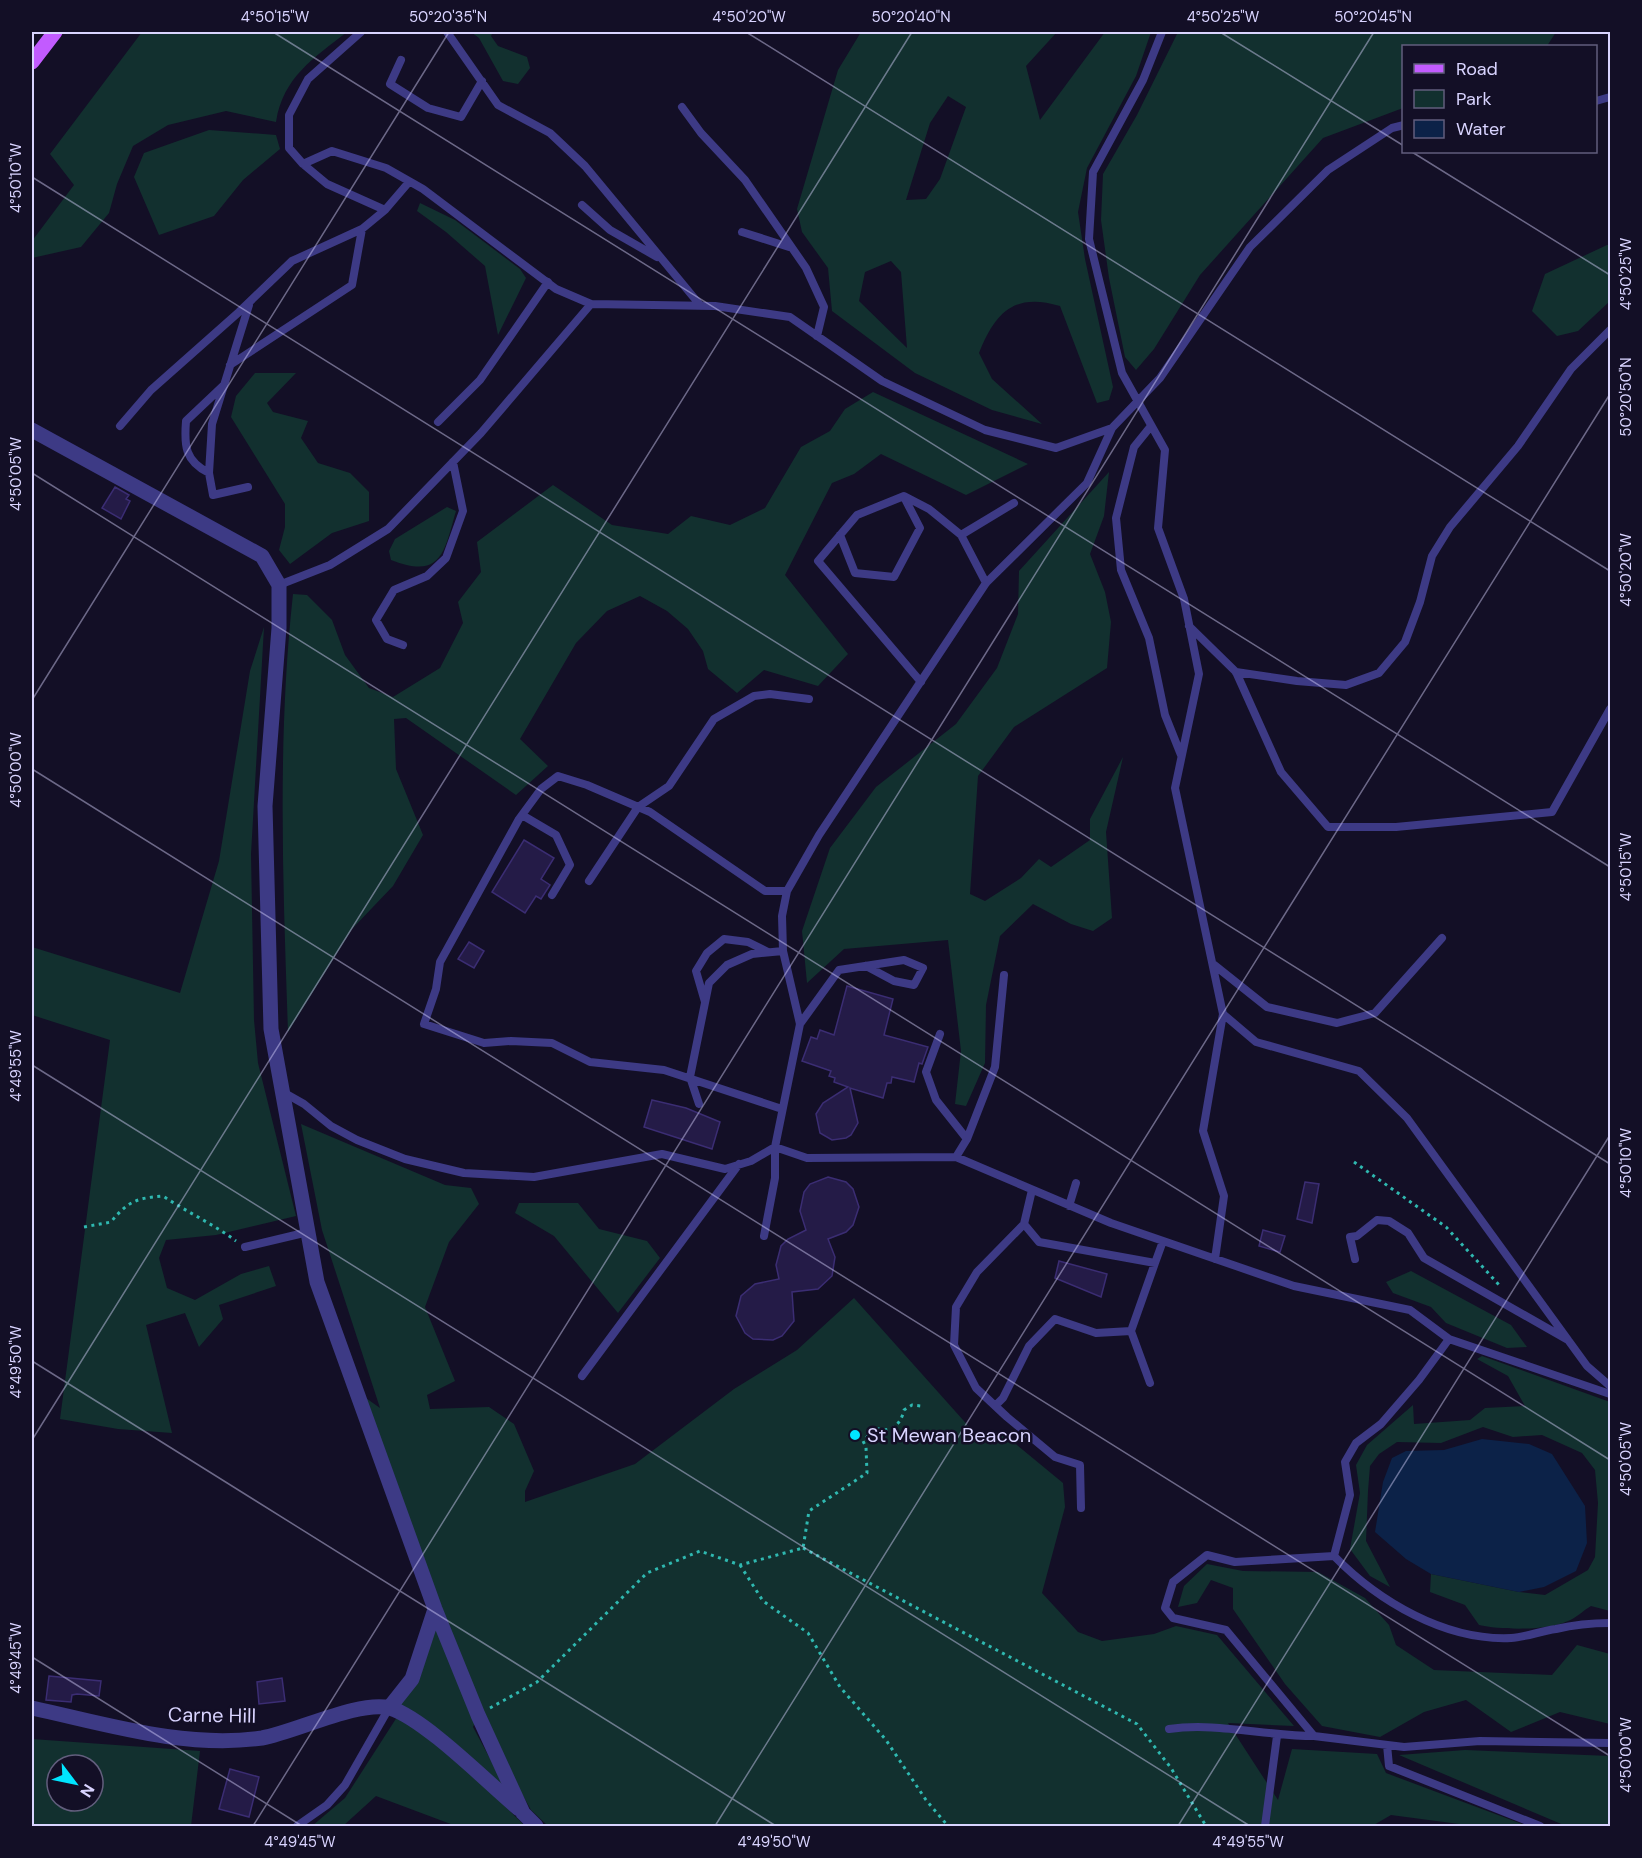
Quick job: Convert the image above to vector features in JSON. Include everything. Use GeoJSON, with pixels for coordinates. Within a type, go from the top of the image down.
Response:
{"type":"FeatureCollection","features":[{"type":"Feature","properties":{"kind":"main road"},"geometry":{"type":"LineString","coordinates":[[32,62],[55,32]]}},
{"type":"Feature","properties":{"kind":"street"},"geometry":{"type":"LineString","coordinates":[[32,430],[262,556],[279,585],[279,628],[265,806],[271,1029],[317,1282],[435,1609],[478,1715],[523,1813],[536,1827]]}},
{"type":"Feature","properties":{"kind":"street"},"geometry":{"type":"LineString","coordinates":[[389,1708],[412,1679],[435,1609]]}},
{"type":"Feature","properties":{"kind":"street","name":"Carne Hill"},"geometry":{"type":"LineString","coordinates":[[32,1708],[163,1736],[217,1740],[261,1738],[302,1728],[365,1707],[389,1708],[420,1724],[523,1813]]}},
{"type":"Feature","properties":{"kind":"lane"},"geometry":{"type":"LineString","coordinates":[[361,32],[308,79],[289,115],[289,148],[303,164],[327,184],[385,210]]}},
{"type":"Feature","properties":{"kind":"lane"},"geometry":{"type":"LineString","coordinates":[[447,32],[498,105],[550,133],[585,166],[700,305]]}},
{"type":"Feature","properties":{"kind":"lane"},"geometry":{"type":"LineString","coordinates":[[1162,32],[1143,80],[1094,172],[1089,239],[1122,373],[1165,450],[1158,528],[1184,599],[1198,674],[1175,788],[1223,1014],[1203,1131],[1224,1196],[1215,1259]]}},
{"type":"Feature","properties":{"kind":"lane"},"geometry":{"type":"LineString","coordinates":[[401,60],[390,84],[428,108],[460,117],[482,81]]}},
{"type":"Feature","properties":{"kind":"lane"},"geometry":{"type":"LineString","coordinates":[[682,107],[701,133],[745,180],[789,247],[806,268],[824,307],[817,336]]}},
{"type":"Feature","properties":{"kind":"lane"},"geometry":{"type":"LineString","coordinates":[[800,1024],[783,951],[783,916],[787,891],[819,835],[987,583],[1087,483],[1112,428],[1160,378],[1250,247],[1328,170],[1392,128],[1402,126]]}},
{"type":"Feature","properties":{"kind":"lane"},"geometry":{"type":"LineString","coordinates":[[303,164],[332,151],[386,168],[548,282],[591,304],[700,305],[790,317],[882,381],[985,430],[1056,448],[1112,428]]}},
{"type":"Feature","properties":{"kind":"lane"},"geometry":{"type":"LineString","coordinates":[[120,426],[151,390],[250,302],[292,261],[362,229],[385,210],[409,182]]}},
{"type":"Feature","properties":{"kind":"lane"},"geometry":{"type":"LineString","coordinates":[[582,205],[610,230],[662,260]]}},
{"type":"Feature","properties":{"kind":"lane"},"geometry":{"type":"LineString","coordinates":[[230,366],[352,285],[362,229]]}},
{"type":"Feature","properties":{"kind":"lane"},"geometry":{"type":"LineString","coordinates":[[742,232],[789,247]]}},
{"type":"Feature","properties":{"kind":"lane"},"geometry":{"type":"LineString","coordinates":[[438,422],[480,380],[548,282]]}},
{"type":"Feature","properties":{"kind":"lane"},"geometry":{"type":"LineString","coordinates":[[248,487],[213,495],[209,474],[212,424],[250,302]]}},
{"type":"Feature","properties":{"kind":"lane"},"geometry":{"type":"LineString","coordinates":[[279,585],[330,565],[388,529],[453,462],[591,304]]}},
{"type":"Feature","properties":{"kind":"lane"},"geometry":{"type":"LineString","coordinates":[[1236,672],[1346,685],[1379,673],[1405,642],[1420,602],[1432,556],[1450,527],[1518,446],[1571,369],[1611,330]]}},
{"type":"Feature","properties":{"kind":"lane"},"geometry":{"type":"LineString","coordinates":[[209,474],[194,466],[185,443],[186,421],[224,386]]}},
{"type":"Feature","properties":{"kind":"lane"},"geometry":{"type":"LineString","coordinates":[[1151,426],[1134,447],[1116,518],[1121,570],[1149,638],[1165,715],[1182,755]]}},
{"type":"Feature","properties":{"kind":"lane"},"geometry":{"type":"LineString","coordinates":[[403,645],[387,639],[376,620],[394,590],[427,576],[446,558],[463,511],[453,462]]}},
{"type":"Feature","properties":{"kind":"lane"},"geometry":{"type":"LineString","coordinates":[[921,682],[818,561],[857,515],[904,496],[929,509],[961,535],[987,583]]}},
{"type":"Feature","properties":{"kind":"lane"},"geometry":{"type":"LineString","coordinates":[[840,535],[855,573],[894,578],[920,528],[904,496]]}},
{"type":"Feature","properties":{"kind":"lane"},"geometry":{"type":"LineString","coordinates":[[961,535],[1014,503]]}},
{"type":"Feature","properties":{"kind":"lane"},"geometry":{"type":"LineString","coordinates":[[1189,625],[1236,672],[1281,772],[1328,826],[1396,827],[1552,812],[1611,709]]}},
{"type":"Feature","properties":{"kind":"lane"},"geometry":{"type":"LineString","coordinates":[[589,882],[638,807],[669,786],[714,719],[754,696],[770,694],[809,699]]}},
{"type":"Feature","properties":{"kind":"lane"},"geometry":{"type":"LineString","coordinates":[[782,1109],[664,1070],[590,1062],[552,1043],[511,1041],[484,1043],[424,1024],[436,989],[440,962],[522,815],[541,789],[558,776],[650,812],[765,891],[787,891]]}},
{"type":"Feature","properties":{"kind":"lane"},"geometry":{"type":"LineString","coordinates":[[522,815],[556,835],[570,865],[552,896]]}},
{"type":"Feature","properties":{"kind":"lane"},"geometry":{"type":"LineString","coordinates":[[1213,964],[1267,1007],[1337,1023],[1375,1012],[1442,938]]}},
{"type":"Feature","properties":{"kind":"lane"},"geometry":{"type":"LineString","coordinates":[[706,1007],[696,971],[707,953],[724,939],[748,942],[769,952]]}},
{"type":"Feature","properties":{"kind":"lane"},"geometry":{"type":"LineString","coordinates":[[699,1104],[690,1077],[706,1007],[709,983],[726,965],[752,954],[783,951]]}},
{"type":"Feature","properties":{"kind":"lane"},"geometry":{"type":"LineString","coordinates":[[764,1236],[775,1178],[775,1147],[800,1024],[839,970],[904,960],[923,968],[914,985],[894,981],[866,966]]}},
{"type":"Feature","properties":{"kind":"lane"},"geometry":{"type":"LineString","coordinates":[[956,1157],[967,1139],[995,1068],[1004,975]]}},
{"type":"Feature","properties":{"kind":"lane"},"geometry":{"type":"LineString","coordinates":[[1223,1014],[1256,1042],[1359,1071],[1407,1118],[1587,1366],[1611,1386]]}},
{"type":"Feature","properties":{"kind":"lane"},"geometry":{"type":"LineString","coordinates":[[940,1034],[926,1072],[936,1100],[967,1139]]}},
{"type":"Feature","properties":{"kind":"lane"},"geometry":{"type":"LineString","coordinates":[[281,1091],[331,1126],[357,1140],[405,1159],[464,1173],[534,1177],[662,1154],[725,1169],[775,1147],[807,1158],[956,1157],[1070,1206],[1294,1286],[1410,1310],[1449,1339],[1611,1394]]}},
{"type":"Feature","properties":{"kind":"lane"},"geometry":{"type":"LineString","coordinates":[[582,1376],[740,1164]]}},
{"type":"Feature","properties":{"kind":"lane"},"geometry":{"type":"LineString","coordinates":[[1070,1206],[1076,1183]]}},
{"type":"Feature","properties":{"kind":"lane"},"geometry":{"type":"LineString","coordinates":[[1032,1190],[1024,1224],[976,1272],[956,1307],[954,1345],[976,1388],[1055,1457],[1080,1465],[1081,1509]]}},
{"type":"Feature","properties":{"kind":"lane"},"geometry":{"type":"LineString","coordinates":[[1355,1258],[1350,1237],[1358,1236],[1377,1220],[1389,1221],[1408,1233],[1424,1258],[1570,1342]]}},
{"type":"Feature","properties":{"kind":"lane"},"geometry":{"type":"LineString","coordinates":[[1024,1224],[1039,1242],[1155,1263]]}},
{"type":"Feature","properties":{"kind":"lane"},"geometry":{"type":"LineString","coordinates":[[245,1247],[308,1232]]}},
{"type":"Feature","properties":{"kind":"lane"},"geometry":{"type":"LineString","coordinates":[[1150,1383],[1131,1331],[1163,1241]]}},
{"type":"Feature","properties":{"kind":"lane"},"geometry":{"type":"LineString","coordinates":[[995,1406],[1003,1398],[1029,1346],[1055,1319],[1096,1333],[1131,1331]]}},
{"type":"Feature","properties":{"kind":"lane"},"geometry":{"type":"LineString","coordinates":[[1334,1556],[1350,1495],[1345,1462],[1356,1443],[1381,1424],[1419,1380],[1449,1339]]}},
{"type":"Feature","properties":{"kind":"lane"},"geometry":{"type":"LineString","coordinates":[[1314,1736],[1226,1630],[1173,1618],[1165,1608],[1173,1582],[1207,1555],[1235,1562],[1334,1556],[1358,1581],[1394,1601],[1413,1617],[1471,1635],[1512,1638],[1558,1628],[1611,1623]]}},
{"type":"Feature","properties":{"kind":"lane"},"geometry":{"type":"LineString","coordinates":[[297,1827],[327,1806],[345,1785],[389,1708]]}},
{"type":"Feature","properties":{"kind":"lane"},"geometry":{"type":"LineString","coordinates":[[1169,1729],[1194,1725],[1277,1736],[1314,1736],[1404,1747],[1480,1741],[1611,1743]]}},
{"type":"Feature","properties":{"kind":"lane"},"geometry":{"type":"LineString","coordinates":[[1265,1827],[1277,1736]]}},
{"type":"Feature","properties":{"kind":"lane"},"geometry":{"type":"LineString","coordinates":[[1387,1745],[1389,1766],[1540,1827]]}},
{"type":"Feature","properties":{"kind":"path"},"geometry":{"type":"LineString","coordinates":[[1354,1162],[1446,1227],[1507,1293]]}},
{"type":"Feature","properties":{"kind":"path"},"geometry":{"type":"LineString","coordinates":[[84,1227],[111,1222],[121,1210],[138,1198],[163,1196],[245,1247]]}},
{"type":"Feature","properties":{"kind":"path"},"geometry":{"type":"LineString","coordinates":[[803,1548],[809,1511],[867,1473],[866,1447],[863,1441],[876,1428],[882,1431],[894,1428],[902,1421],[904,1410],[912,1405],[921,1406]]}},
{"type":"Feature","properties":{"kind":"path"},"geometry":{"type":"LineString","coordinates":[[478,1715],[537,1682],[647,1573],[700,1551],[740,1565],[803,1548],[1137,1724],[1172,1768],[1206,1827]]}},
{"type":"Feature","properties":{"kind":"path"},"geometry":{"type":"LineString","coordinates":[[740,1565],[763,1601],[808,1633],[840,1687],[886,1740],[926,1800],[948,1827]]}},
{"type":"Feature","properties":{"kind":"green space"},"geometry":{"type":"Polygon","coordinates":[[[142,32],[347,32],[312,60],[293,81],[285,93],[276,122],[226,111],[168,125],[133,146],[117,184],[109,213],[81,247],[32,258],[32,241],[74,185],[50,154],[142,32]]]}},
{"type":"Feature","properties":{"kind":"green space"},"geometry":{"type":"Polygon","coordinates":[[[471,32],[493,32],[491,36],[498,46],[527,57],[530,68],[518,84],[503,81],[479,38],[471,32]]]}},
{"type":"Feature","properties":{"kind":"green space"},"geometry":{"type":"Polygon","coordinates":[[[861,32],[1057,32],[1026,66],[1040,120],[1105,32],[1151,32],[1136,76],[1087,168],[1078,212],[1085,259],[1113,387],[1109,400],[1097,403],[1060,306],[1044,302],[1030,302],[1008,309],[992,327],[979,353],[992,379],[1042,424],[992,410],[915,373],[832,311],[828,268],[802,232],[797,209],[838,70],[861,32]],[[948,96],[930,123],[906,200],[926,199],[940,179],[966,107],[948,96]],[[891,261],[865,272],[859,301],[907,348],[901,272],[891,261]]]}},
{"type":"Feature","properties":{"kind":"green space"},"geometry":{"type":"Polygon","coordinates":[[[1178,32],[1556,32],[1548,45],[1402,45],[1402,108],[1323,138],[1200,275],[1154,349],[1136,370],[1125,357],[1109,278],[1101,220],[1103,174],[1137,115],[1178,32]]]}},
{"type":"Feature","properties":{"kind":"green space"},"geometry":{"type":"Polygon","coordinates":[[[209,130],[276,135],[280,149],[243,180],[214,216],[159,235],[134,177],[144,153],[209,130]]]}},
{"type":"Feature","properties":{"kind":"green space"},"geometry":{"type":"Polygon","coordinates":[[[420,203],[455,220],[520,269],[526,278],[498,335],[485,266],[446,232],[417,211],[420,203]]]}},
{"type":"Feature","properties":{"kind":"green space"},"geometry":{"type":"Polygon","coordinates":[[[1610,245],[1610,301],[1578,331],[1557,336],[1532,311],[1545,274],[1610,245]]]}},
{"type":"Feature","properties":{"kind":"green space"},"geometry":{"type":"Polygon","coordinates":[[[255,373],[296,373],[267,403],[273,412],[308,421],[301,438],[318,463],[350,473],[369,492],[369,521],[332,533],[290,564],[279,550],[285,527],[285,504],[231,417],[236,396],[255,373]]]}},
{"type":"Feature","properties":{"kind":"green space"},"geometry":{"type":"Polygon","coordinates":[[[873,392],[1028,464],[966,495],[881,454],[854,474],[832,483],[785,575],[848,654],[818,686],[764,670],[737,693],[708,669],[703,651],[688,629],[667,611],[640,596],[607,611],[576,643],[520,739],[548,766],[516,795],[406,718],[394,719],[396,769],[423,835],[393,886],[352,929],[288,1032],[283,868],[283,758],[293,594],[307,595],[332,620],[345,655],[369,688],[393,697],[440,668],[463,623],[458,602],[481,572],[477,542],[553,485],[612,525],[668,534],[691,516],[730,525],[765,508],[801,447],[830,431],[845,409],[873,392]]]}},
{"type":"Feature","properties":{"kind":"green space"},"geometry":{"type":"Polygon","coordinates":[[[1109,472],[1104,516],[1090,554],[1105,592],[1111,622],[1107,668],[1014,727],[978,776],[970,894],[985,901],[1021,878],[1039,859],[1051,867],[1090,840],[1090,819],[1123,757],[1106,832],[1112,918],[1093,931],[1071,924],[1033,904],[1000,936],[986,1005],[985,1063],[966,1106],[955,1104],[961,1051],[948,940],[844,949],[807,983],[802,931],[830,848],[876,787],[956,724],[997,668],[1018,614],[1019,571],[1109,472]]]}},
{"type":"Feature","properties":{"kind":"green space"},"geometry":{"type":"Polygon","coordinates":[[[447,507],[456,511],[444,550],[438,558],[431,564],[421,567],[391,560],[389,551],[395,539],[447,507]]]}},
{"type":"Feature","properties":{"kind":"green space"},"geometry":{"type":"Polygon","coordinates":[[[264,627],[251,854],[254,1020],[258,1063],[296,1216],[216,1235],[166,1240],[159,1258],[167,1288],[195,1300],[241,1274],[269,1266],[276,1286],[219,1305],[223,1319],[199,1347],[185,1313],[146,1325],[172,1433],[118,1429],[60,1419],[110,1040],[32,1015],[32,947],[180,993],[219,861],[250,671],[264,627]]]}},
{"type":"Feature","properties":{"kind":"green space"},"geometry":{"type":"Polygon","coordinates":[[[301,1124],[445,1185],[471,1188],[479,1204],[449,1242],[425,1307],[455,1381],[427,1395],[430,1409],[489,1407],[514,1424],[534,1471],[525,1491],[525,1502],[635,1464],[734,1389],[797,1350],[854,1298],[980,1439],[1000,1431],[1063,1483],[1065,1507],[1042,1593],[1078,1632],[1102,1641],[1154,1634],[1176,1626],[1217,1635],[1294,1726],[1228,1723],[1278,1800],[1292,1749],[1377,1754],[1386,1773],[1527,1826],[1474,1826],[1391,1815],[1372,1826],[548,1826],[531,1810],[478,1715],[473,1727],[509,1794],[423,1726],[525,1826],[456,1826],[376,1796],[343,1826],[312,1826],[345,1798],[399,1714],[389,1708],[412,1679],[435,1609],[356,1391],[380,1408],[322,1230],[301,1124]]]}},
{"type":"Feature","properties":{"kind":"green space"},"geometry":{"type":"Polygon","coordinates":[[[519,1203],[578,1203],[599,1229],[647,1241],[660,1258],[618,1313],[554,1236],[515,1213],[519,1203]]]}},
{"type":"Feature","properties":{"kind":"green space"},"geometry":{"type":"Polygon","coordinates":[[[1411,1271],[1511,1325],[1527,1347],[1507,1348],[1446,1323],[1431,1307],[1393,1293],[1386,1282],[1411,1271]]]}},
{"type":"Feature","properties":{"kind":"green space"},"geometry":{"type":"Polygon","coordinates":[[[1482,1356],[1610,1402],[1610,1611],[1591,1606],[1571,1620],[1548,1627],[1500,1628],[1479,1625],[1465,1605],[1430,1592],[1431,1574],[1545,1595],[1588,1570],[1595,1557],[1598,1503],[1595,1470],[1582,1453],[1542,1435],[1513,1437],[1483,1427],[1441,1443],[1397,1442],[1379,1454],[1370,1466],[1368,1491],[1366,1541],[1390,1587],[1370,1576],[1350,1549],[1360,1493],[1356,1465],[1367,1445],[1413,1405],[1414,1424],[1470,1420],[1485,1408],[1525,1406],[1508,1376],[1477,1359],[1482,1356]]]}},
{"type":"Feature","properties":{"kind":"green space"},"geometry":{"type":"Polygon","coordinates":[[[1207,1564],[1243,1571],[1318,1572],[1365,1598],[1389,1625],[1396,1645],[1434,1670],[1552,1675],[1577,1645],[1610,1654],[1610,1724],[1560,1712],[1511,1732],[1466,1700],[1424,1712],[1380,1737],[1322,1726],[1285,1684],[1233,1609],[1233,1588],[1211,1580],[1197,1603],[1178,1607],[1184,1586],[1207,1564]]]}},
{"type":"Feature","properties":{"kind":"green space"},"geometry":{"type":"Polygon","coordinates":[[[32,1739],[200,1751],[191,1826],[32,1826],[32,1739]]]}},
{"type":"Feature","properties":{"kind":"green space"},"geometry":{"type":"Polygon","coordinates":[[[1465,1750],[1610,1756],[1610,1826],[1566,1826],[1399,1755],[1465,1750]]]}},
{"type":"Feature","properties":{"kind":"water"},"geometry":{"type":"Polygon","coordinates":[[[1482,1439],[1529,1444],[1552,1454],[1585,1506],[1587,1543],[1576,1571],[1544,1587],[1519,1592],[1431,1574],[1406,1559],[1375,1532],[1383,1482],[1392,1458],[1406,1451],[1444,1450],[1482,1439]]]}},
{"type":"Feature","properties":{"kind":"building"},"geometry":{"type":"Polygon","coordinates":[[[115,487],[129,495],[126,499],[130,501],[121,519],[102,508],[115,487]]]}},
{"type":"Feature","properties":{"kind":"building"},"geometry":{"type":"Polygon","coordinates":[[[524,840],[554,858],[541,879],[550,885],[541,899],[536,896],[525,913],[492,892],[524,840]]]}},
{"type":"Feature","properties":{"kind":"building"},"geometry":{"type":"Polygon","coordinates":[[[469,942],[484,951],[474,968],[458,959],[469,942]]]}},
{"type":"Feature","properties":{"kind":"building"},"geometry":{"type":"Polygon","coordinates":[[[847,986],[893,999],[884,1035],[928,1047],[922,1064],[919,1063],[914,1082],[892,1077],[891,1083],[887,1083],[883,1098],[850,1088],[858,1123],[851,1135],[832,1140],[820,1133],[816,1114],[823,1103],[848,1087],[834,1082],[835,1078],[829,1076],[831,1071],[802,1061],[811,1037],[817,1039],[820,1030],[834,1035],[847,986]]]}},
{"type":"Feature","properties":{"kind":"building"},"geometry":{"type":"Polygon","coordinates":[[[652,1100],[686,1108],[720,1122],[712,1149],[644,1127],[652,1100]]]}},
{"type":"Feature","properties":{"kind":"building"},"geometry":{"type":"Polygon","coordinates":[[[828,1177],[846,1182],[853,1189],[859,1207],[853,1225],[846,1232],[828,1239],[835,1257],[832,1276],[818,1289],[792,1292],[794,1321],[782,1336],[773,1340],[753,1339],[745,1333],[736,1316],[741,1296],[755,1284],[779,1279],[776,1265],[781,1246],[788,1239],[806,1230],[800,1211],[804,1192],[810,1184],[828,1177]]]}},
{"type":"Feature","properties":{"kind":"building"},"geometry":{"type":"Polygon","coordinates":[[[1305,1182],[1319,1184],[1312,1223],[1297,1219],[1305,1182]]]}},
{"type":"Feature","properties":{"kind":"building"},"geometry":{"type":"Polygon","coordinates":[[[1263,1230],[1285,1236],[1280,1252],[1259,1246],[1263,1230]]]}},
{"type":"Feature","properties":{"kind":"building"},"geometry":{"type":"Polygon","coordinates":[[[1059,1261],[1107,1274],[1101,1297],[1055,1278],[1059,1261]]]}},
{"type":"Feature","properties":{"kind":"building"},"geometry":{"type":"Polygon","coordinates":[[[49,1676],[101,1681],[99,1696],[72,1695],[71,1702],[46,1700],[49,1676]]]}},
{"type":"Feature","properties":{"kind":"building"},"geometry":{"type":"Polygon","coordinates":[[[282,1678],[285,1701],[259,1704],[257,1682],[282,1678]]]}},
{"type":"Feature","properties":{"kind":"building"},"geometry":{"type":"Polygon","coordinates":[[[230,1769],[259,1777],[249,1817],[219,1809],[230,1769]]]}},
{"type":"Feature","properties":{"kind":"place","name":"St Mewan Beacon"},"geometry":{"type":"Point","coordinates":[855,1435]}}]}
